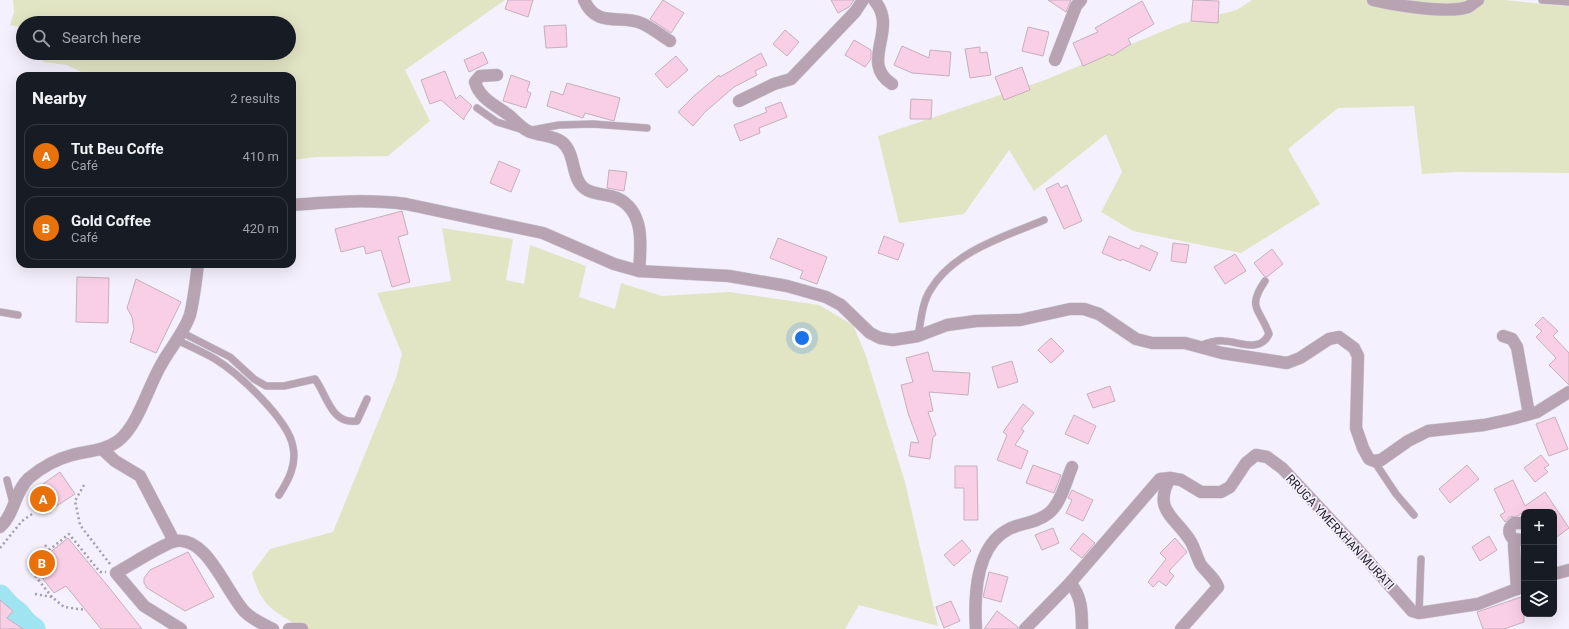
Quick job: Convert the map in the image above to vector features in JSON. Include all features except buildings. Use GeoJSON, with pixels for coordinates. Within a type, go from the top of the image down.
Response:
{"type":"FeatureCollection","features":[{"type":"Feature","properties":{"kind":"street"},"geometry":{"type":"LineString","coordinates":[[584,0],[588,8],[600,16],[612,21],[640,22],[670,41]]}},
{"type":"Feature","properties":{"kind":"street"},"geometry":{"type":"LineString","coordinates":[[739,101],[774,84],[791,79],[855,12],[863,0]]}},
{"type":"Feature","properties":{"kind":"street"},"geometry":{"type":"LineString","coordinates":[[874,0],[881,8],[883,16],[878,67],[882,76],[892,84]]}},
{"type":"Feature","properties":{"kind":"street"},"geometry":{"type":"LineString","coordinates":[[1055,60],[1076,6],[1081,0]]}},
{"type":"Feature","properties":{"kind":"street"},"geometry":{"type":"LineString","coordinates":[[1373,0],[1396,6],[1442,9],[1467,7],[1478,0]]}},
{"type":"Feature","properties":{"kind":"street"},"geometry":{"type":"LineString","coordinates":[[497,75],[480,76],[475,82],[477,89],[487,100],[527,131],[554,138],[563,143],[570,154],[580,184],[587,190],[621,200],[626,203],[635,214],[639,226],[641,245],[639,271]]}},
{"type":"Feature","properties":{"kind":"street"},"geometry":{"type":"LineString","coordinates":[[296,205],[331,202],[406,204],[543,233],[614,264],[639,271],[729,276],[787,286],[826,297],[841,305],[870,334],[880,338],[893,340],[918,336],[947,325],[976,321],[1020,320],[1054,311],[1084,309],[1099,314],[1136,338],[1152,343],[1185,343],[1222,353],[1287,363],[1300,358],[1329,339],[1339,337],[1348,342],[1357,352],[1359,359],[1356,428],[1363,448],[1369,459],[1374,461],[1381,460],[1408,441],[1428,431],[1484,425],[1537,412],[1569,392]]}},
{"type":"Feature","properties":{"kind":"street"},"geometry":{"type":"LineString","coordinates":[[0,527],[8,520],[22,486],[46,466],[71,455],[102,449],[118,441],[128,431],[161,365],[179,336],[190,314],[197,268]]}},
{"type":"Feature","properties":{"kind":"street"},"geometry":{"type":"LineString","coordinates":[[1503,336],[1512,339],[1517,348],[1529,414]]}},
{"type":"Feature","properties":{"kind":"street"},"geometry":{"type":"LineString","coordinates":[[102,449],[115,461],[140,476],[174,541]]}},
{"type":"Feature","properties":{"kind":"street","name":"RRUGA YMERXHAN MURATI"},"geometry":{"type":"LineString","coordinates":[[1170,478],[1181,480],[1201,492],[1221,492],[1230,487],[1246,462],[1256,455],[1267,457],[1282,468],[1355,546],[1412,611],[1419,613]]}},
{"type":"Feature","properties":{"kind":"street"},"geometry":{"type":"LineString","coordinates":[[976,629],[977,594],[982,561],[993,543],[1008,530],[1032,522],[1049,513],[1061,495],[1072,467]]}},
{"type":"Feature","properties":{"kind":"street"},"geometry":{"type":"LineString","coordinates":[[1027,628],[1070,583],[1160,479],[1170,478]]}},
{"type":"Feature","properties":{"kind":"street"},"geometry":{"type":"LineString","coordinates":[[1170,478],[1164,489],[1164,508],[1190,541],[1200,564],[1216,581],[1218,587],[1181,629]]}},
{"type":"Feature","properties":{"kind":"street"},"geometry":{"type":"LineString","coordinates":[[1419,613],[1478,604],[1521,588],[1514,545],[1520,540],[1510,536],[1510,529],[1514,523],[1521,523]]}},
{"type":"Feature","properties":{"kind":"street"},"geometry":{"type":"LineString","coordinates":[[181,629],[144,606],[116,572],[174,541],[186,540],[201,550],[244,611],[256,622],[273,629]]}},
{"type":"Feature","properties":{"kind":"street"},"geometry":{"type":"LineString","coordinates":[[1557,573],[1569,570]]}},
{"type":"Feature","properties":{"kind":"street"},"geometry":{"type":"LineString","coordinates":[[1070,583],[1077,591],[1082,608],[1082,629]]}},
{"type":"Feature","properties":{"kind":"street"},"geometry":{"type":"LineString","coordinates":[[289,629],[302,629]]}},
{"type":"Feature","properties":{"kind":"lane"},"geometry":{"type":"LineString","coordinates":[[1542,0],[1569,2]]}},
{"type":"Feature","properties":{"kind":"lane"},"geometry":{"type":"LineString","coordinates":[[477,108],[497,122],[527,131],[559,125],[593,124],[647,128]]}},
{"type":"Feature","properties":{"kind":"lane"},"geometry":{"type":"LineString","coordinates":[[918,336],[925,302],[930,289],[938,279],[970,252],[1044,220]]}},
{"type":"Feature","properties":{"kind":"lane"},"geometry":{"type":"LineString","coordinates":[[1199,346],[1222,340],[1250,345],[1259,345],[1266,341],[1269,334],[1255,304],[1256,294],[1265,281]]}},
{"type":"Feature","properties":{"kind":"lane"},"geometry":{"type":"LineString","coordinates":[[0,312],[18,315]]}},
{"type":"Feature","properties":{"kind":"lane"},"geometry":{"type":"LineString","coordinates":[[179,336],[230,358],[254,379],[266,386],[284,386],[315,379],[330,407],[344,421],[356,421],[367,399]]}},
{"type":"Feature","properties":{"kind":"lane"},"geometry":{"type":"LineString","coordinates":[[179,336],[215,359],[258,395],[280,418],[293,446],[291,475],[279,495]]}},
{"type":"Feature","properties":{"kind":"lane"},"geometry":{"type":"LineString","coordinates":[[1374,461],[1396,494],[1414,515]]}},
{"type":"Feature","properties":{"kind":"lane"},"geometry":{"type":"LineString","coordinates":[[7,480],[14,505]]}},
{"type":"Feature","properties":{"kind":"lane"},"geometry":{"type":"LineString","coordinates":[[1419,613],[1421,559]]}},
{"type":"Feature","properties":{"kind":"path"},"geometry":{"type":"LineString","coordinates":[[84,486],[75,501],[80,525],[84,533],[116,572]]}},
{"type":"Feature","properties":{"kind":"path"},"geometry":{"type":"LineString","coordinates":[[0,548],[22,521],[32,514]]}},
{"type":"Feature","properties":{"kind":"path"},"geometry":{"type":"LineString","coordinates":[[86,610],[64,607],[52,597],[28,567],[69,534],[100,572],[116,572]]}},
{"type":"Feature","properties":{"kind":"path"},"geometry":{"type":"LineString","coordinates":[[45,545],[49,550]]}},
{"type":"Feature","properties":{"kind":"path"},"geometry":{"type":"LineString","coordinates":[[32,555],[36,561]]}},
{"type":"Feature","properties":{"kind":"path"},"geometry":{"type":"LineString","coordinates":[[35,594],[52,597]]}},
{"type":"Feature","properties":{"kind":"green space"},"geometry":{"type":"Polygon","coordinates":[[[13,0],[505,0],[405,70],[430,121],[388,156],[316,157],[296,160],[296,72],[82,72],[67,65],[44,62],[42,60],[296,60],[296,16],[16,16],[16,26],[10,25],[14,12],[13,0]]]}},
{"type":"Feature","properties":{"kind":"green space"},"geometry":{"type":"Polygon","coordinates":[[[1252,0],[1504,0],[1564,6],[1569,3],[1569,173],[1458,172],[1422,174],[1414,106],[1338,108],[1288,149],[1320,204],[1241,253],[1133,231],[1101,212],[1122,172],[1106,134],[1034,191],[1009,150],[964,214],[899,223],[878,136],[1045,80],[1180,24],[1237,10],[1252,0]]]}},
{"type":"Feature","properties":{"kind":"green space"},"geometry":{"type":"Polygon","coordinates":[[[442,228],[513,239],[506,280],[524,284],[530,245],[586,266],[579,297],[615,309],[621,283],[662,296],[729,292],[819,305],[853,325],[865,353],[905,482],[938,626],[859,605],[845,629],[304,629],[277,613],[270,607],[260,594],[252,573],[270,549],[333,532],[396,378],[402,354],[377,293],[451,281],[442,228]]]}},
{"type":"Feature","properties":{"kind":"waterway"},"geometry":{"type":"LineString","coordinates":[[0,596],[26,623],[34,629]]}},
{"type":"Feature","properties":{"kind":"place","name":"Tut Beu Coffe"},"geometry":{"type":"Point","coordinates":[43,499]}},
{"type":"Feature","properties":{"kind":"place","name":"Gold Coffee"},"geometry":{"type":"Point","coordinates":[42,563]}}]}
